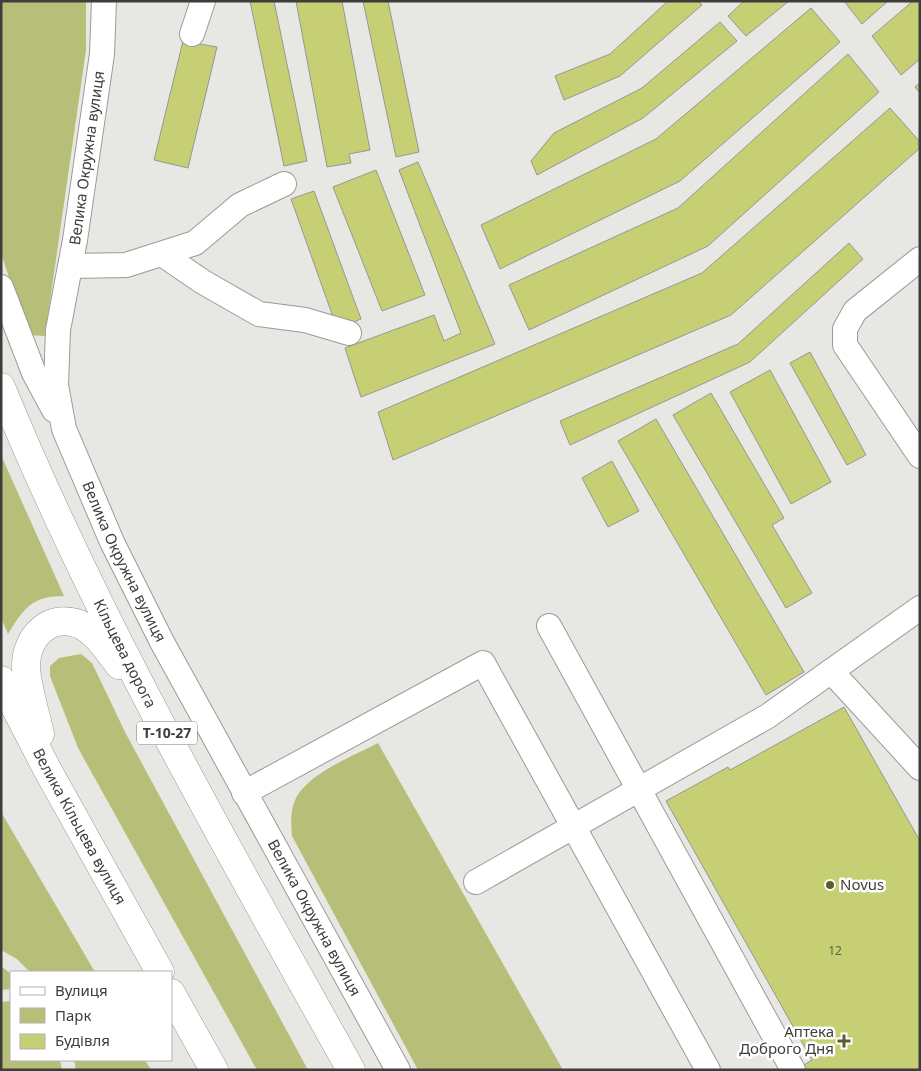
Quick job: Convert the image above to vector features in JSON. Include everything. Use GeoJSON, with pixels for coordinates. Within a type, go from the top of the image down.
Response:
{"type":"FeatureCollection","features":[{"type":"Feature","properties":{"kind":"highway","name":"Кільцева дорога"},"geometry":{"type":"LineString","coordinates":[[1,387],[28,452],[86,575],[152,705],[352,1070]]}},
{"type":"Feature","properties":{"kind":"highway"},"geometry":{"type":"LineString","coordinates":[[47,769],[26,667],[29,645],[40,629],[57,620],[79,624],[99,640],[152,705]]}},
{"type":"Feature","properties":{"kind":"highway","name":"Велика Кільцева вулиця"},"geometry":{"type":"LineString","coordinates":[[1,680],[47,769],[159,971]]}},
{"type":"Feature","properties":{"kind":"highway"},"geometry":{"type":"LineString","coordinates":[[172,995],[214,1070]]}},
{"type":"Feature","properties":{"kind":"street","name":"Велика Окружна вулиця"},"geometry":{"type":"LineString","coordinates":[[104,1],[102,54],[71,266],[58,330],[56,385],[64,429],[112,542],[162,642],[398,1070]]}},
{"type":"Feature","properties":{"kind":"street"},"geometry":{"type":"LineString","coordinates":[[192,34],[203,1]]}},
{"type":"Feature","properties":{"kind":"street"},"geometry":{"type":"LineString","coordinates":[[71,266],[126,265],[195,243],[240,205],[284,184]]}},
{"type":"Feature","properties":{"kind":"street"},"geometry":{"type":"LineString","coordinates":[[162,254],[203,282],[259,314],[305,320],[349,333]]}},
{"type":"Feature","properties":{"kind":"street"},"geometry":{"type":"LineString","coordinates":[[920,259],[855,311],[845,329],[846,345],[920,456]]}},
{"type":"Feature","properties":{"kind":"street"},"geometry":{"type":"LineString","coordinates":[[1,286],[34,373],[64,429]]}},
{"type":"Feature","properties":{"kind":"street"},"geometry":{"type":"LineString","coordinates":[[476,882],[768,716],[920,608]]}},
{"type":"Feature","properties":{"kind":"street"},"geometry":{"type":"LineString","coordinates":[[549,626],[793,1070]]}},
{"type":"Feature","properties":{"kind":"street"},"geometry":{"type":"LineString","coordinates":[[244,793],[483,663],[708,1070]]}},
{"type":"Feature","properties":{"kind":"street"},"geometry":{"type":"LineString","coordinates":[[831,671],[920,768]]}},
{"type":"Feature","properties":{"kind":"green space"},"geometry":{"type":"Polygon","coordinates":[[[1,1],[86,1],[86,50],[45,336],[28,335],[1,253],[1,1]]]}},
{"type":"Feature","properties":{"kind":"green space"},"geometry":{"type":"Polygon","coordinates":[[[1,455],[64,596],[44,598],[30,605],[19,617],[8,634],[1,618],[1,455]]]}},
{"type":"Feature","properties":{"kind":"green space"},"geometry":{"type":"Polygon","coordinates":[[[81,654],[92,663],[126,734],[308,1070],[257,1070],[78,748],[50,676],[50,666],[59,658],[81,654]]]}},
{"type":"Feature","properties":{"kind":"green space"},"geometry":{"type":"Polygon","coordinates":[[[378,743],[563,1070],[418,1070],[292,836],[291,821],[293,807],[302,789],[332,766],[378,743]]]}},
{"type":"Feature","properties":{"kind":"green space"},"geometry":{"type":"Polygon","coordinates":[[[1,812],[94,971],[29,971],[17,959],[1,950],[1,812]]]}},
{"type":"Feature","properties":{"kind":"green space"},"geometry":{"type":"Polygon","coordinates":[[[1,966],[10,973],[10,989],[1,990],[1,966]]]}},
{"type":"Feature","properties":{"kind":"green space"},"geometry":{"type":"Polygon","coordinates":[[[10,1001],[10,1061],[60,1061],[62,1070],[1,1070],[1,1002],[10,1001]]]}},
{"type":"Feature","properties":{"kind":"green space"},"geometry":{"type":"Polygon","coordinates":[[[74,1061],[146,1061],[151,1070],[76,1070],[74,1061]]]}},
{"type":"Feature","properties":{"kind":"building"},"geometry":{"type":"Polygon","coordinates":[[[250,1],[274,1],[307,161],[284,166],[250,1]]]}},
{"type":"Feature","properties":{"kind":"building"},"geometry":{"type":"Polygon","coordinates":[[[296,1],[342,1],[370,150],[349,154],[351,163],[327,167],[296,1]]]}},
{"type":"Feature","properties":{"kind":"building"},"geometry":{"type":"Polygon","coordinates":[[[363,1],[388,1],[419,152],[396,157],[363,1]]]}},
{"type":"Feature","properties":{"kind":"building"},"geometry":{"type":"Polygon","coordinates":[[[668,1],[698,1],[702,5],[620,76],[564,100],[555,76],[610,54],[668,1]]]}},
{"type":"Feature","properties":{"kind":"building"},"geometry":{"type":"Polygon","coordinates":[[[744,1],[789,1],[746,36],[728,16],[744,1]]]}},
{"type":"Feature","properties":{"kind":"building"},"geometry":{"type":"Polygon","coordinates":[[[844,1],[888,1],[862,24],[844,1]]]}},
{"type":"Feature","properties":{"kind":"building"},"geometry":{"type":"Polygon","coordinates":[[[913,1],[920,1],[920,59],[901,75],[872,36],[913,1]]]}},
{"type":"Feature","properties":{"kind":"building"},"geometry":{"type":"Polygon","coordinates":[[[811,8],[840,42],[680,181],[500,269],[481,225],[656,139],[811,8]]]}},
{"type":"Feature","properties":{"kind":"building"},"geometry":{"type":"Polygon","coordinates":[[[720,22],[737,41],[643,118],[537,175],[531,161],[554,133],[642,88],[720,22]]]}},
{"type":"Feature","properties":{"kind":"building"},"geometry":{"type":"Polygon","coordinates":[[[183,41],[217,47],[188,168],[154,160],[183,41]]]}},
{"type":"Feature","properties":{"kind":"building"},"geometry":{"type":"Polygon","coordinates":[[[848,54],[879,92],[708,246],[529,330],[509,285],[678,208],[848,54]]]}},
{"type":"Feature","properties":{"kind":"building"},"geometry":{"type":"Polygon","coordinates":[[[920,83],[920,93],[915,87],[920,83]]]}},
{"type":"Feature","properties":{"kind":"building"},"geometry":{"type":"Polygon","coordinates":[[[890,108],[920,142],[920,148],[731,315],[393,460],[378,412],[702,273],[890,108]]]}},
{"type":"Feature","properties":{"kind":"building"},"geometry":{"type":"Polygon","coordinates":[[[418,162],[495,344],[361,397],[345,348],[434,315],[444,341],[461,333],[399,170],[418,162]]]}},
{"type":"Feature","properties":{"kind":"building"},"geometry":{"type":"Polygon","coordinates":[[[376,170],[425,295],[382,311],[333,187],[376,170]]]}},
{"type":"Feature","properties":{"kind":"building"},"geometry":{"type":"Polygon","coordinates":[[[314,191],[361,319],[337,328],[291,199],[314,191]]]}},
{"type":"Feature","properties":{"kind":"building"},"geometry":{"type":"Polygon","coordinates":[[[849,243],[863,259],[750,362],[570,445],[560,421],[738,344],[849,243]]]}},
{"type":"Feature","properties":{"kind":"building"},"geometry":{"type":"Polygon","coordinates":[[[810,352],[866,455],[847,465],[790,363],[810,352]]]}},
{"type":"Feature","properties":{"kind":"building"},"geometry":{"type":"Polygon","coordinates":[[[770,370],[831,482],[791,504],[730,392],[770,370]]]}},
{"type":"Feature","properties":{"kind":"building"},"geometry":{"type":"Polygon","coordinates":[[[711,393],[784,518],[772,525],[812,593],[786,608],[673,415],[711,393]]]}},
{"type":"Feature","properties":{"kind":"building"},"geometry":{"type":"Polygon","coordinates":[[[656,419],[804,672],[766,695],[618,441],[656,419]]]}},
{"type":"Feature","properties":{"kind":"building"},"geometry":{"type":"Polygon","coordinates":[[[612,461],[639,511],[608,527],[582,478],[612,461]]]}},
{"type":"Feature","properties":{"kind":"building"},"geometry":{"type":"Polygon","coordinates":[[[844,707],[920,841],[920,1070],[807,1070],[804,1065],[812,1060],[666,801],[728,767],[730,770],[844,707]]]}},
{"type":"Feature","properties":{"kind":"place","name":"Novus"},"geometry":{"type":"Point","coordinates":[830,885]}},
{"type":"Feature","properties":{"kind":"place","name":"Аптека Доброго Дня"},"geometry":{"type":"Point","coordinates":[844,1041]}}]}
